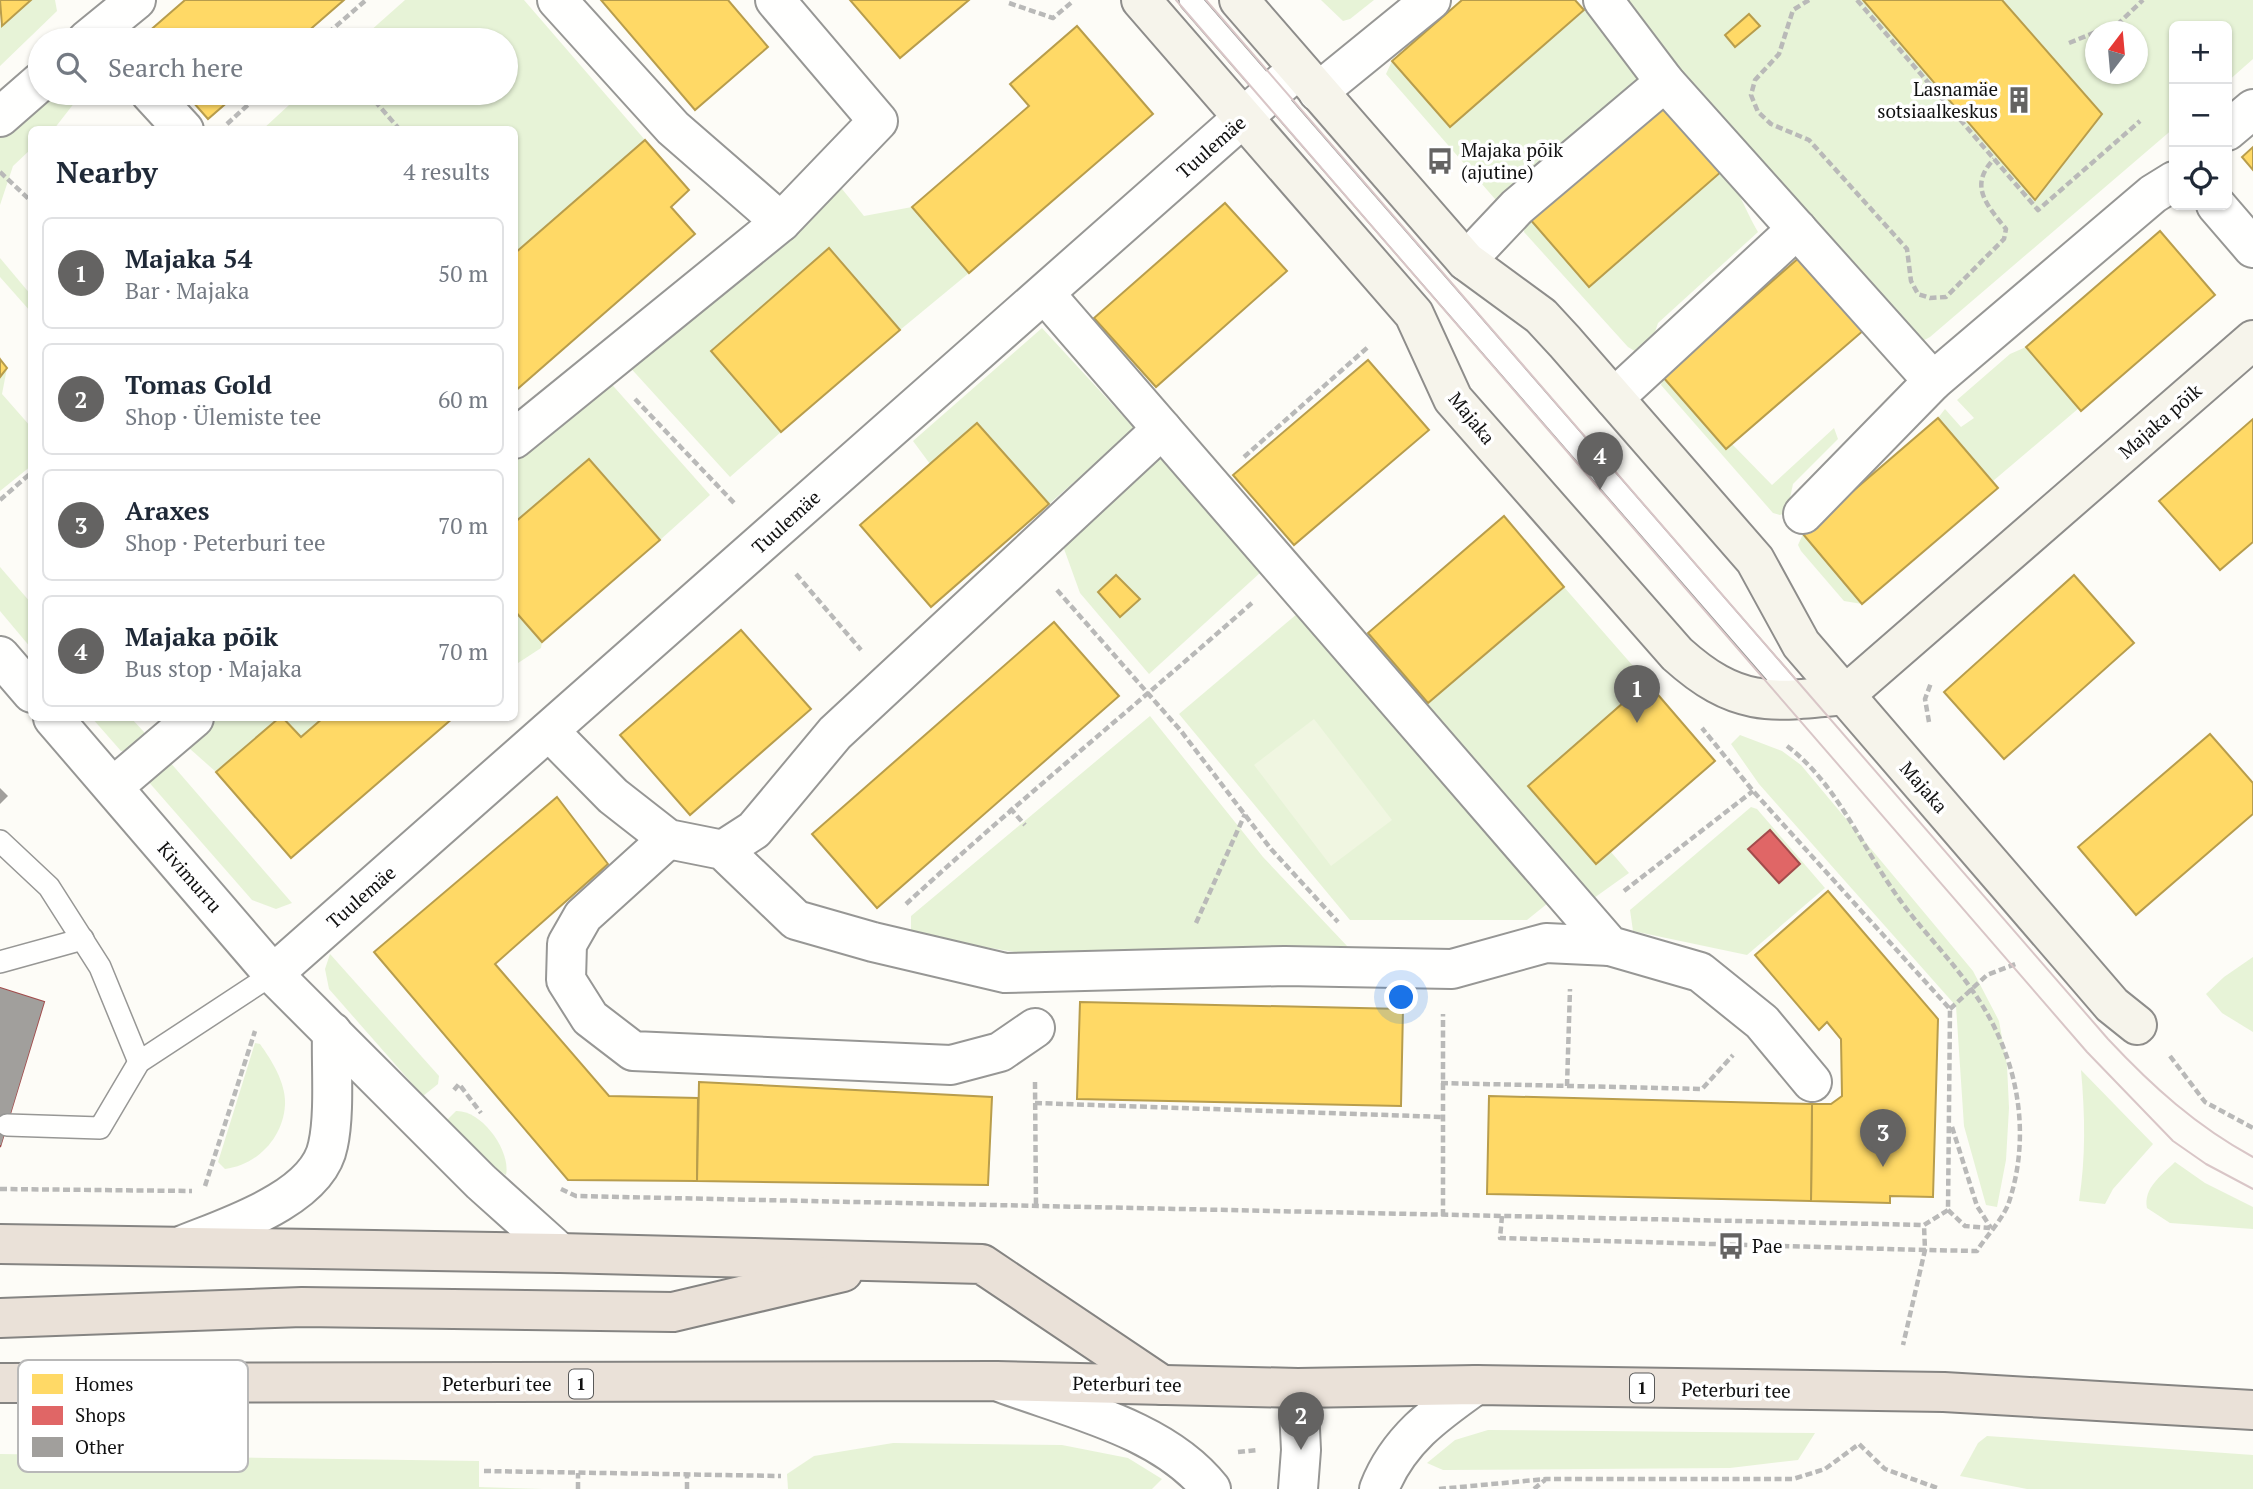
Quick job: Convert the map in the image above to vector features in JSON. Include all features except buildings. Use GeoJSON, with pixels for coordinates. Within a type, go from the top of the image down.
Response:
{"type":"FeatureCollection","features":[{"type":"Feature","properties":{"kind":"highway"},"geometry":{"type":"LineString","coordinates":[[0,1244],[183,1245],[982,1264],[1163,1385]]}},
{"type":"Feature","properties":{"kind":"highway"},"geometry":{"type":"LineString","coordinates":[[0,1318],[302,1307],[673,1312],[896,1260]]}},
{"type":"Feature","properties":{"kind":"highway","name":"Peterburi tee"},"geometry":{"type":"LineString","coordinates":[[248,1382],[997,1381],[1298,1388],[1476,1385],[1944,1392],[2253,1410]]}},
{"type":"Feature","properties":{"kind":"highway","name":"Peterburi tee"},"geometry":{"type":"LineString","coordinates":[[0,1382],[18,1382]]}},
{"type":"Feature","properties":{"kind":"street"},"geometry":{"type":"LineString","coordinates":[[106,28],[136,0]]}},
{"type":"Feature","properties":{"kind":"street"},"geometry":{"type":"LineString","coordinates":[[557,0],[673,128],[781,222]]}},
{"type":"Feature","properties":{"kind":"street"},"geometry":{"type":"LineString","coordinates":[[518,436],[781,222],[878,121],[775,0]]}},
{"type":"Feature","properties":{"kind":"street","name":"Majaka"},"geometry":{"type":"LineString","coordinates":[[1141,0],[1283,93],[1466,261],[1541,316],[1755,560],[1801,644],[2112,1005],[2137,1026]]}},
{"type":"Feature","properties":{"kind":"street","name":"Majaka"},"geometry":{"type":"LineString","coordinates":[[1239,0],[1283,93],[1414,314],[1453,399],[1677,654],[1698,673],[1728,692],[1753,698],[1845,695]]}},
{"type":"Feature","properties":{"kind":"street","name":"Tuulemäe"},"geometry":{"type":"LineString","coordinates":[[273,974],[1045,294],[1283,93],[1431,0]]}},
{"type":"Feature","properties":{"kind":"street"},"geometry":{"type":"LineString","coordinates":[[1603,0],[1665,82],[1933,381]]}},
{"type":"Feature","properties":{"kind":"street"},"geometry":{"type":"LineString","coordinates":[[1466,261],[1517,207],[1665,82]]}},
{"type":"Feature","properties":{"kind":"street"},"geometry":{"type":"LineString","coordinates":[[0,117],[28,92]]}},
{"type":"Feature","properties":{"kind":"street"},"geometry":{"type":"LineString","coordinates":[[161,105],[180,126]]}},
{"type":"Feature","properties":{"kind":"street"},"geometry":{"type":"LineString","coordinates":[[2232,127],[2253,109]]}},
{"type":"Feature","properties":{"kind":"street"},"geometry":{"type":"LineString","coordinates":[[1803,514],[1933,381],[2153,194],[2169,184]]}},
{"type":"Feature","properties":{"kind":"street"},"geometry":{"type":"LineString","coordinates":[[2220,210],[2253,248]]}},
{"type":"Feature","properties":{"kind":"street"},"geometry":{"type":"LineString","coordinates":[[1614,398],[1797,229]]}},
{"type":"Feature","properties":{"kind":"street"},"geometry":{"type":"LineString","coordinates":[[1045,294],[1287,573],[1590,936]]}},
{"type":"Feature","properties":{"kind":"street","name":"Majaka põik"},"geometry":{"type":"LineString","coordinates":[[1845,695],[2253,340]]}},
{"type":"Feature","properties":{"kind":"street"},"geometry":{"type":"LineString","coordinates":[[723,850],[754,830],[835,733],[1162,429]]}},
{"type":"Feature","properties":{"kind":"street"},"geometry":{"type":"LineString","coordinates":[[0,656],[28,688]]}},
{"type":"Feature","properties":{"kind":"street","name":"Kivimurru"},"geometry":{"type":"LineString","coordinates":[[56,721],[273,974],[481,1182],[560,1253]]}},
{"type":"Feature","properties":{"kind":"street"},"geometry":{"type":"LineString","coordinates":[[113,788],[191,721]]}},
{"type":"Feature","properties":{"kind":"street"},"geometry":{"type":"LineString","coordinates":[[549,731],[613,796],[668,839],[723,850],[796,920],[867,940],[1005,973],[1175,968],[1444,968],[1545,943],[1590,936],[1700,972],[1762,1022],[1812,1082]]}},
{"type":"Feature","properties":{"kind":"street"},"geometry":{"type":"LineString","coordinates":[[668,839],[583,916],[567,944],[566,980],[590,1018],[633,1051],[951,1065],[1000,1052],[1035,1028]]}},
{"type":"Feature","properties":{"kind":"street"},"geometry":{"type":"LineString","coordinates":[[183,1245],[274,1207],[314,1173],[328,1146],[332,1032]]}},
{"type":"Feature","properties":{"kind":"street"},"geometry":{"type":"LineString","coordinates":[[997,1381],[1145,1437],[1175,1452],[1211,1489]]}},
{"type":"Feature","properties":{"kind":"street"},"geometry":{"type":"LineString","coordinates":[[1379,1489],[1405,1441],[1427,1420],[1476,1385]]}},
{"type":"Feature","properties":{"kind":"street"},"geometry":{"type":"LineString","coordinates":[[1298,1388],[1301,1450],[1298,1489]]}},
{"type":"Feature","properties":{"kind":"lane"},"geometry":{"type":"LineString","coordinates":[[1190,0],[1283,93],[1797,698]]}},
{"type":"Feature","properties":{"kind":"lane"},"geometry":{"type":"LineString","coordinates":[[0,841],[49,887],[83,939],[100,967],[139,1062]]}},
{"type":"Feature","properties":{"kind":"lane"},"geometry":{"type":"LineString","coordinates":[[0,961],[83,939]]}},
{"type":"Feature","properties":{"kind":"lane"},"geometry":{"type":"LineString","coordinates":[[6,1125],[100,1128],[139,1062],[273,974]]}},
{"type":"Feature","properties":{"kind":"path"},"geometry":{"type":"LineString","coordinates":[[334,28],[366,0]]}},
{"type":"Feature","properties":{"kind":"path"},"geometry":{"type":"LineString","coordinates":[[1809,0],[1793,9],[1779,54],[1755,80],[1751,95],[1758,112],[1771,124],[1809,140],[1907,249],[1911,281],[1919,294],[1930,298],[1946,297],[2004,239],[2006,229],[1981,198],[1979,181],[1994,159]]}},
{"type":"Feature","properties":{"kind":"path"},"geometry":{"type":"LineString","coordinates":[[1857,0],[2038,210],[2140,121]]}},
{"type":"Feature","properties":{"kind":"path"},"geometry":{"type":"LineString","coordinates":[[2121,21],[2143,0]]}},
{"type":"Feature","properties":{"kind":"path"},"geometry":{"type":"LineString","coordinates":[[1009,3],[1053,18],[1072,2]]}},
{"type":"Feature","properties":{"kind":"path"},"geometry":{"type":"LineString","coordinates":[[2069,43],[2085,36]]}},
{"type":"Feature","properties":{"kind":"path"},"geometry":{"type":"LineString","coordinates":[[225,126],[248,105]]}},
{"type":"Feature","properties":{"kind":"path"},"geometry":{"type":"LineString","coordinates":[[378,105],[397,126]]}},
{"type":"Feature","properties":{"kind":"path"},"geometry":{"type":"LineString","coordinates":[[0,172],[28,198]]}},
{"type":"Feature","properties":{"kind":"path"},"geometry":{"type":"LineString","coordinates":[[1212,486],[1368,348]]}},
{"type":"Feature","properties":{"kind":"path"},"geometry":{"type":"LineString","coordinates":[[603,366],[720,487],[888,683]]}},
{"type":"Feature","properties":{"kind":"path"},"geometry":{"type":"LineString","coordinates":[[0,500],[28,476]]}},
{"type":"Feature","properties":{"kind":"path"},"geometry":{"type":"LineString","coordinates":[[1026,555],[1149,695],[1271,849],[1380,967]]}},
{"type":"Feature","properties":{"kind":"path"},"geometry":{"type":"LineString","coordinates":[[867,940],[1010,808],[1149,695],[1287,573]]}},
{"type":"Feature","properties":{"kind":"path"},"geometry":{"type":"LineString","coordinates":[[1930,729],[1925,699],[1935,678]]}},
{"type":"Feature","properties":{"kind":"path"},"geometry":{"type":"LineString","coordinates":[[1694,718],[1753,791],[1950,1009],[1948,1210],[1965,1226],[1991,1228]]}},
{"type":"Feature","properties":{"kind":"path"},"geometry":{"type":"LineString","coordinates":[[1502,1216],[1500,1238],[1977,1251],[2008,1204],[2020,1129],[2018,1096],[2010,1062],[1990,1016],[1971,989],[1912,919],[1832,792],[1806,760],[1781,742]]}},
{"type":"Feature","properties":{"kind":"path"},"geometry":{"type":"LineString","coordinates":[[1567,1086],[1590,936],[1753,791]]}},
{"type":"Feature","properties":{"kind":"path"},"geometry":{"type":"LineString","coordinates":[[1010,808],[1025,825]]}},
{"type":"Feature","properties":{"kind":"path"},"geometry":{"type":"LineString","coordinates":[[1175,968],[1244,814]]}},
{"type":"Feature","properties":{"kind":"path"},"geometry":{"type":"LineString","coordinates":[[1443,1216],[1444,1117],[1441,1083],[1444,968]]}},
{"type":"Feature","properties":{"kind":"path"},"geometry":{"type":"LineString","coordinates":[[203,1191],[273,974]]}},
{"type":"Feature","properties":{"kind":"path"},"geometry":{"type":"LineString","coordinates":[[1950,1009],[1987,975]]}},
{"type":"Feature","properties":{"kind":"path"},"geometry":{"type":"LineString","coordinates":[[1441,1083],[1702,1089],[1762,1022]]}},
{"type":"Feature","properties":{"kind":"path"},"geometry":{"type":"LineString","coordinates":[[1035,1028],[1035,1207]]}},
{"type":"Feature","properties":{"kind":"path"},"geometry":{"type":"LineString","coordinates":[[422,1121],[459,1084],[482,1114]]}},
{"type":"Feature","properties":{"kind":"path"},"geometry":{"type":"LineString","coordinates":[[2205,1102],[2253,1128]]}},
{"type":"Feature","properties":{"kind":"path"},"geometry":{"type":"LineString","coordinates":[[1035,1103],[1444,1117]]}},
{"type":"Feature","properties":{"kind":"path"},"geometry":{"type":"LineString","coordinates":[[1950,1123],[1978,1206],[1991,1228]]}},
{"type":"Feature","properties":{"kind":"path"},"geometry":{"type":"LineString","coordinates":[[551,1185],[576,1196],[1443,1216],[1924,1224],[1948,1210]]}},
{"type":"Feature","properties":{"kind":"path"},"geometry":{"type":"LineString","coordinates":[[0,1189],[212,1191]]}},
{"type":"Feature","properties":{"kind":"path"},"geometry":{"type":"LineString","coordinates":[[1904,1338],[1925,1250],[1924,1224]]}},
{"type":"Feature","properties":{"kind":"path"},"geometry":{"type":"LineString","coordinates":[[1439,1489],[1546,1479],[1793,1479],[1825,1469],[1859,1444],[1885,1469],[1940,1489]]}},
{"type":"Feature","properties":{"kind":"path"},"geometry":{"type":"LineString","coordinates":[[484,1471],[781,1476]]}},
{"type":"Feature","properties":{"kind":"path"},"geometry":{"type":"LineString","coordinates":[[578,1473],[578,1489]]}},
{"type":"Feature","properties":{"kind":"path"},"geometry":{"type":"LineString","coordinates":[[687,1475],[687,1489]]}},
{"type":"Feature","properties":{"kind":"path"},"geometry":{"type":"LineString","coordinates":[[1534,1489],[1546,1479]]}},
{"type":"Feature","properties":{"kind":"green space"},"geometry":{"type":"Polygon","coordinates":[[[31,0],[55,0],[57,11],[39,28],[28,28],[28,39],[0,66],[0,24],[2,26],[31,0]]]}},
{"type":"Feature","properties":{"kind":"green space"},"geometry":{"type":"Polygon","coordinates":[[[405,0],[524,0],[645,140],[518,251],[518,126],[266,126],[289,105],[518,105],[518,28],[374,28],[405,0]]]}},
{"type":"Feature","properties":{"kind":"green space"},"geometry":{"type":"Polygon","coordinates":[[[1321,0],[1374,0],[1350,19],[1343,21],[1321,0]]]}},
{"type":"Feature","properties":{"kind":"green space"},"geometry":{"type":"Polygon","coordinates":[[[1625,0],[2253,0],[2253,59],[2232,78],[2232,21],[2169,21],[2169,132],[1930,337],[1919,343],[1660,48],[1625,0]]]}},
{"type":"Feature","properties":{"kind":"green space"},"geometry":{"type":"Polygon","coordinates":[[[1584,10],[1592,11],[1638,78],[1636,84],[1504,200],[1495,199],[1386,74],[1392,61],[1450,126],[1584,10]]]}},
{"type":"Feature","properties":{"kind":"green space"},"geometry":{"type":"Polygon","coordinates":[[[29,105],[73,105],[56,126],[28,126],[28,152],[13,166],[0,205],[0,130],[29,105]]]}},
{"type":"Feature","properties":{"kind":"green space"},"geometry":{"type":"Polygon","coordinates":[[[1722,171],[1738,193],[1758,232],[1658,323],[1651,344],[1638,353],[1628,347],[1524,232],[1524,224],[1529,218],[1589,287],[1722,171]]]}},
{"type":"Feature","properties":{"kind":"green space"},"geometry":{"type":"Polygon","coordinates":[[[838,184],[864,216],[912,207],[969,273],[900,330],[828,249],[711,350],[781,432],[730,477],[626,363],[838,184]]]}},
{"type":"Feature","properties":{"kind":"green space"},"geometry":{"type":"Polygon","coordinates":[[[0,258],[28,291],[28,309],[0,277],[0,258]]]}},
{"type":"Feature","properties":{"kind":"green space"},"geometry":{"type":"Polygon","coordinates":[[[1042,328],[1135,429],[1049,504],[978,423],[930,464],[913,441],[1042,328]]]}},
{"type":"Feature","properties":{"kind":"green space"},"geometry":{"type":"Polygon","coordinates":[[[2026,347],[2079,408],[1993,481],[1938,418],[1945,409],[1961,427],[1974,418],[1957,400],[2010,354],[2026,347]]]}},
{"type":"Feature","properties":{"kind":"green space"},"geometry":{"type":"Polygon","coordinates":[[[7,368],[2,394],[28,424],[28,468],[0,491],[0,377],[7,368]]]}},
{"type":"Feature","properties":{"kind":"green space"},"geometry":{"type":"Polygon","coordinates":[[[1663,377],[1726,449],[1732,444],[1772,485],[1834,428],[1838,439],[1793,484],[1787,512],[1780,515],[1773,513],[1661,385],[1663,377]]]}},
{"type":"Feature","properties":{"kind":"green space"},"geometry":{"type":"Polygon","coordinates":[[[607,379],[710,495],[660,540],[589,459],[518,520],[518,454],[607,379]]]}},
{"type":"Feature","properties":{"kind":"green space"},"geometry":{"type":"Polygon","coordinates":[[[1163,454],[1261,572],[1149,674],[1080,593],[1063,546],[1163,454]],[[1117,575],[1098,593],[1120,617],[1139,599],[1117,575]]]}},
{"type":"Feature","properties":{"kind":"green space"},"geometry":{"type":"Polygon","coordinates":[[[1803,534],[1862,604],[1844,601],[1801,551],[1798,545],[1803,534]]]}},
{"type":"Feature","properties":{"kind":"green space"},"geometry":{"type":"Polygon","coordinates":[[[0,567],[28,600],[28,644],[0,611],[0,567]]]}},
{"type":"Feature","properties":{"kind":"green space"},"geometry":{"type":"Polygon","coordinates":[[[1564,587],[1647,682],[1528,786],[1596,864],[1611,852],[1629,873],[1587,903],[1357,643],[1368,633],[1428,703],[1564,587]]]}},
{"type":"Feature","properties":{"kind":"green space"},"geometry":{"type":"Polygon","coordinates":[[[1304,608],[1553,899],[1527,920],[1350,920],[1179,714],[1304,608]]]}},
{"type":"Feature","properties":{"kind":"green space"},"geometry":{"type":"Polygon","coordinates":[[[518,615],[542,642],[541,648],[518,663],[518,615]]]}},
{"type":"Feature","properties":{"kind":"green space"},"geometry":{"type":"Polygon","coordinates":[[[1150,716],[1263,857],[1348,947],[1039,956],[911,935],[911,916],[1150,716]]]}},
{"type":"Feature","properties":{"kind":"green space"},"geometry":{"type":"Polygon","coordinates":[[[1314,719],[1392,820],[1331,866],[1254,765],[1314,719]]]}},
{"type":"Feature","properties":{"kind":"green space"},"geometry":{"type":"Polygon","coordinates":[[[95,721],[134,721],[144,732],[144,738],[126,751],[121,751],[95,721]]]}},
{"type":"Feature","properties":{"kind":"green space"},"geometry":{"type":"Polygon","coordinates":[[[203,721],[276,721],[216,772],[180,740],[203,721]]]}},
{"type":"Feature","properties":{"kind":"green space"},"geometry":{"type":"Polygon","coordinates":[[[286,721],[320,721],[301,737],[286,721]]]}},
{"type":"Feature","properties":{"kind":"green space"},"geometry":{"type":"Polygon","coordinates":[[[1740,735],[1782,751],[1801,765],[1973,971],[1999,1021],[2007,1065],[2009,1108],[2006,1160],[1997,1207],[1986,1205],[1964,1126],[1956,1006],[1759,784],[1731,744],[1740,735]]]}},
{"type":"Feature","properties":{"kind":"green space"},"geometry":{"type":"Polygon","coordinates":[[[169,761],[292,903],[276,909],[252,900],[147,780],[169,761]]]}},
{"type":"Feature","properties":{"kind":"green space"},"geometry":{"type":"Polygon","coordinates":[[[1751,807],[1757,809],[1825,888],[1747,955],[1633,931],[1630,910],[1751,807]]]}},
{"type":"Feature","properties":{"kind":"green space"},"geometry":{"type":"Polygon","coordinates":[[[330,954],[439,1076],[438,1084],[423,1096],[329,989],[325,969],[330,954]]]}},
{"type":"Feature","properties":{"kind":"green space"},"geometry":{"type":"Polygon","coordinates":[[[2253,957],[2253,1032],[2222,1013],[2206,994],[2224,977],[2253,957]]]}},
{"type":"Feature","properties":{"kind":"green space"},"geometry":{"type":"Polygon","coordinates":[[[255,1043],[260,1044],[265,1051],[281,1081],[285,1097],[283,1117],[274,1139],[258,1156],[225,1169],[218,1162],[255,1043]]]}},
{"type":"Feature","properties":{"kind":"green space"},"geometry":{"type":"Polygon","coordinates":[[[2081,1070],[2153,1144],[2113,1189],[2105,1204],[2079,1201],[2084,1136],[2081,1070]]]}},
{"type":"Feature","properties":{"kind":"green space"},"geometry":{"type":"Polygon","coordinates":[[[456,1111],[475,1117],[493,1134],[504,1155],[506,1175],[489,1166],[445,1122],[456,1111]]]}},
{"type":"Feature","properties":{"kind":"green space"},"geometry":{"type":"Polygon","coordinates":[[[2175,1162],[2205,1183],[2253,1207],[2253,1229],[2170,1223],[2147,1208],[2151,1188],[2175,1162]]]}},
{"type":"Feature","properties":{"kind":"green space"},"geometry":{"type":"Polygon","coordinates":[[[1488,1430],[1815,1433],[1798,1460],[1730,1468],[1443,1470],[1427,1463],[1455,1440],[1488,1430]]]}},
{"type":"Feature","properties":{"kind":"green space"},"geometry":{"type":"Polygon","coordinates":[[[1987,1436],[2253,1455],[2253,1489],[2027,1489],[1960,1476],[1978,1443],[1987,1436]]]}},
{"type":"Feature","properties":{"kind":"green space"},"geometry":{"type":"Polygon","coordinates":[[[893,1443],[1062,1445],[1128,1458],[1162,1479],[1152,1489],[788,1489],[787,1474],[814,1456],[893,1443]]]}},
{"type":"Feature","properties":{"kind":"green space"},"geometry":{"type":"Polygon","coordinates":[[[0,1454],[18,1454],[18,1472],[248,1472],[248,1458],[479,1461],[479,1487],[544,1489],[0,1489],[0,1454]]]}},
{"type":"Feature","properties":{"kind":"tram line"},"geometry":{"type":"LineString","coordinates":[[1176,0],[2087,1052],[2173,1141],[2206,1164],[2253,1189]]}},
{"type":"Feature","properties":{"kind":"tram line"},"geometry":{"type":"LineString","coordinates":[[1206,0],[2108,1039],[2176,1104],[2212,1132],[2253,1157]]}},
{"type":"Feature","properties":{"kind":"place","name":"Lasnamäe sotsiaalkeskus"},"geometry":{"type":"Point","coordinates":[2019,100]}},
{"type":"Feature","properties":{"kind":"place","name":"Majaka põik (ajutine)"},"geometry":{"type":"Point","coordinates":[1440,161]}},
{"type":"Feature","properties":{"kind":"place","name":"Majaka põik"},"geometry":{"type":"Point","coordinates":[1600,490]}},
{"type":"Feature","properties":{"kind":"place","name":"Majaka 54"},"geometry":{"type":"Point","coordinates":[1637,723]}},
{"type":"Feature","properties":{"kind":"place","name":"Araxes"},"geometry":{"type":"Point","coordinates":[1883,1167]}},
{"type":"Feature","properties":{"kind":"place","name":"Pae"},"geometry":{"type":"Point","coordinates":[1731,1246]}},
{"type":"Feature","properties":{"kind":"place","name":"Tomas Gold"},"geometry":{"type":"Point","coordinates":[1301,1450]}}]}
